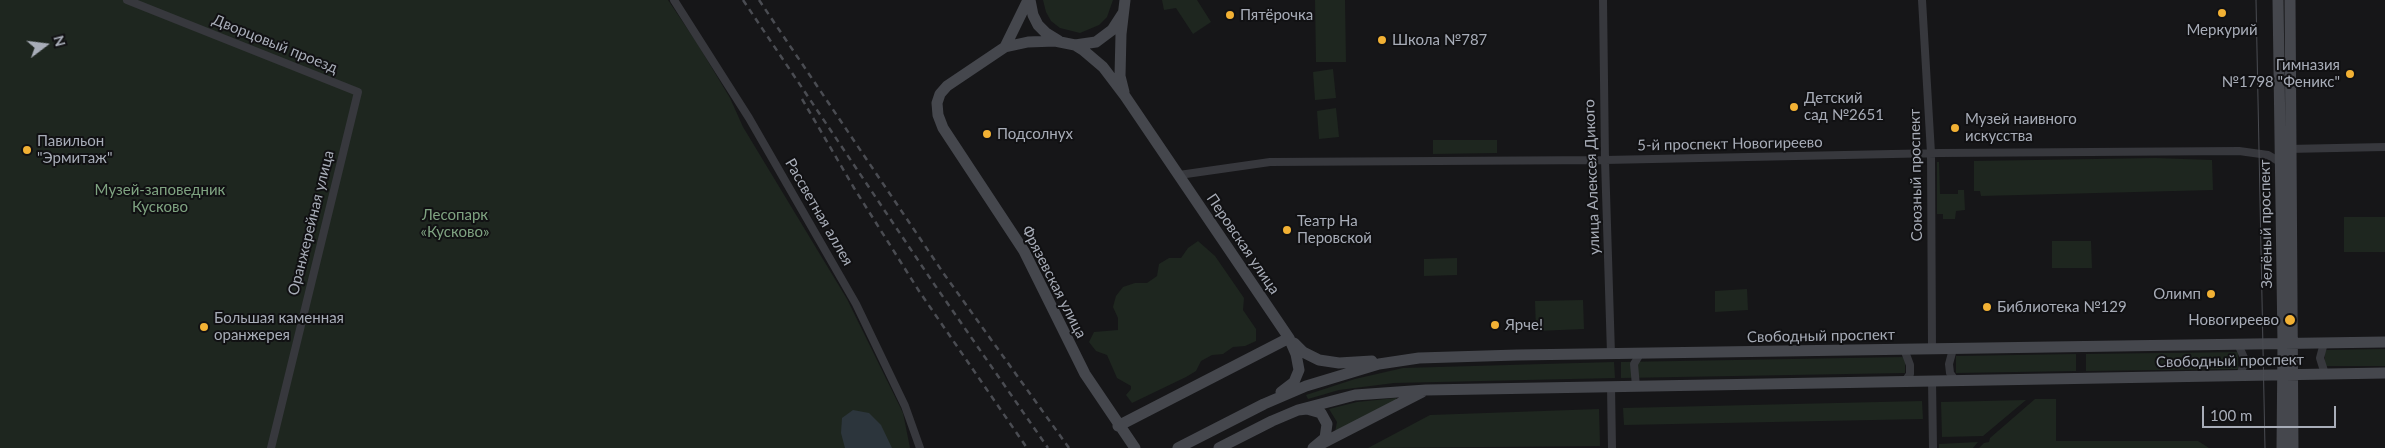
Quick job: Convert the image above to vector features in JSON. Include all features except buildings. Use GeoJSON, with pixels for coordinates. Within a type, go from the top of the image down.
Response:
{"type":"FeatureCollection","features":[{"type":"Feature","properties":{"kind":"main road","name":"Перовская улица"},"geometry":{"type":"LineString","coordinates":[[1029,0],[1038,25],[1053,39],[1083,50],[1102,67],[1125,96],[1289,338],[1298,361],[1298,376],[1283,391],[1264,404]]}},
{"type":"Feature","properties":{"kind":"main road"},"geometry":{"type":"LineString","coordinates":[[1005,47],[1029,0]]}},
{"type":"Feature","properties":{"kind":"main road"},"geometry":{"type":"LineString","coordinates":[[1125,96],[1120,76],[1123,13],[1126,0]]}},
{"type":"Feature","properties":{"kind":"main road","name":"Зелёный проспект"},"geometry":{"type":"LineString","coordinates":[[2278,0],[2280,162],[2293,448]]}},
{"type":"Feature","properties":{"kind":"main road","name":"Зелёный проспект"},"geometry":{"type":"LineString","coordinates":[[2288,344],[2292,149],[2290,0]]}},
{"type":"Feature","properties":{"kind":"main road"},"geometry":{"type":"LineString","coordinates":[[1005,47],[1028,42],[1055,41],[1085,45],[1105,37],[1116,26],[1123,13]]}},
{"type":"Feature","properties":{"kind":"main road","name":"Фрязевская улица"},"geometry":{"type":"LineString","coordinates":[[1005,47],[947,86],[940,94],[937,103],[938,116],[943,128],[1024,251],[1078,362],[1118,426],[1135,448]]}},
{"type":"Feature","properties":{"kind":"main road"},"geometry":{"type":"LineString","coordinates":[[1118,426],[1289,338],[1303,352],[1327,362],[1419,358]]}},
{"type":"Feature","properties":{"kind":"main road","name":"Свободный проспект"},"geometry":{"type":"LineString","coordinates":[[1264,404],[1306,386],[1353,371],[1419,358],[2385,342]]}},
{"type":"Feature","properties":{"kind":"main road","name":"Свободный проспект"},"geometry":{"type":"LineString","coordinates":[[1220,448],[1298,410],[1355,395],[1426,390],[2385,373]]}},
{"type":"Feature","properties":{"kind":"main road","name":"Зелёный проспект"},"geometry":{"type":"LineString","coordinates":[[2282,448],[2289,375]]}},
{"type":"Feature","properties":{"kind":"main road"},"geometry":{"type":"LineString","coordinates":[[1313,448],[1426,390]]}},
{"type":"Feature","properties":{"kind":"main road"},"geometry":{"type":"LineString","coordinates":[[1178,448],[1264,404]]}},
{"type":"Feature","properties":{"kind":"main road"},"geometry":{"type":"LineString","coordinates":[[1298,410],[1314,410],[1325,418],[1328,432],[1320,443],[1313,448]]}},
{"type":"Feature","properties":{"kind":"street","name":"Дворцовый проезд"},"geometry":{"type":"LineString","coordinates":[[127,0],[358,92]]}},
{"type":"Feature","properties":{"kind":"street","name":"Рассветная аллея"},"geometry":{"type":"LineString","coordinates":[[674,0],[749,118],[856,304],[905,406],[920,448]]}},
{"type":"Feature","properties":{"kind":"street","name":"улица Алексея Дикого"},"geometry":{"type":"LineString","coordinates":[[1602,0],[1604,160],[1611,354]]}},
{"type":"Feature","properties":{"kind":"street","name":"Союзный проспект"},"geometry":{"type":"LineString","coordinates":[[1922,0],[1931,154],[1932,349]]}},
{"type":"Feature","properties":{"kind":"street","name":"Оранжерейная улица"},"geometry":{"type":"LineString","coordinates":[[271,448],[358,92]]}},
{"type":"Feature","properties":{"kind":"street"},"geometry":{"type":"LineString","coordinates":[[2280,149],[2385,147]]}},
{"type":"Feature","properties":{"kind":"street","name":"5-й проспект Новогиреево"},"geometry":{"type":"LineString","coordinates":[[1179,175],[1270,162],[1604,160],[1931,154],[2239,151],[2268,155],[2280,162]]}},
{"type":"Feature","properties":{"kind":"street"},"geometry":{"type":"LineString","coordinates":[[2324,343],[2320,358],[2325,374]]}},
{"type":"Feature","properties":{"kind":"street"},"geometry":{"type":"LineString","coordinates":[[2238,344],[2245,360],[2240,376]]}},
{"type":"Feature","properties":{"kind":"street"},"geometry":{"type":"LineString","coordinates":[[1954,349],[1949,364],[1950,373],[1956,380]]}},
{"type":"Feature","properties":{"kind":"street"},"geometry":{"type":"LineString","coordinates":[[1904,350],[1910,365],[1910,374],[1905,381]]}},
{"type":"Feature","properties":{"kind":"street"},"geometry":{"type":"LineString","coordinates":[[1636,386],[1634,364],[1640,354]]}},
{"type":"Feature","properties":{"kind":"street"},"geometry":{"type":"LineString","coordinates":[[1932,380],[1933,448]]}},
{"type":"Feature","properties":{"kind":"street"},"geometry":{"type":"LineString","coordinates":[[1610,386],[1612,448]]}},
{"type":"Feature","properties":{"kind":"green space","name":"Лесопарк «Кусково»"},"geometry":{"type":"Polygon","coordinates":[[[0,0],[668,0],[697,43],[730,98],[743,127],[847,299],[903,413],[910,448],[0,448],[0,0]]]}},
{"type":"Feature","properties":{"kind":"green space"},"geometry":{"type":"Polygon","coordinates":[[[1043,0],[1113,0],[1107,17],[1099,25],[1080,33],[1060,28],[1051,21],[1043,0]]]}},
{"type":"Feature","properties":{"kind":"green space"},"geometry":{"type":"Polygon","coordinates":[[[1162,0],[1197,0],[1211,22],[1193,34],[1176,8],[1164,10],[1162,0]]]}},
{"type":"Feature","properties":{"kind":"green space"},"geometry":{"type":"Polygon","coordinates":[[[1315,0],[1345,0],[1346,62],[1316,62],[1315,0]]]}},
{"type":"Feature","properties":{"kind":"green space"},"geometry":{"type":"Polygon","coordinates":[[[1333,69],[1336,98],[1315,100],[1313,72],[1333,69]]]}},
{"type":"Feature","properties":{"kind":"green space"},"geometry":{"type":"Polygon","coordinates":[[[1336,108],[1339,137],[1319,139],[1317,111],[1336,108]]]}},
{"type":"Feature","properties":{"kind":"green space"},"geometry":{"type":"Polygon","coordinates":[[[1433,140],[1497,140],[1497,153],[1433,154],[1433,140]]]}},
{"type":"Feature","properties":{"kind":"green space"},"geometry":{"type":"Polygon","coordinates":[[[2155,158],[2212,160],[2213,190],[1981,196],[1980,191],[1974,191],[1974,161],[2155,158]]]}},
{"type":"Feature","properties":{"kind":"green space"},"geometry":{"type":"Polygon","coordinates":[[[1937,162],[1939,162],[1940,194],[1958,194],[1958,190],[1964,190],[1965,210],[1956,211],[1955,219],[1943,219],[1943,214],[1937,214],[1937,162]]]}},
{"type":"Feature","properties":{"kind":"green space"},"geometry":{"type":"Polygon","coordinates":[[[2344,217],[2385,217],[2385,252],[2344,252],[2344,217]]]}},
{"type":"Feature","properties":{"kind":"green space"},"geometry":{"type":"Polygon","coordinates":[[[1198,241],[1215,256],[1244,298],[1243,310],[1256,329],[1256,341],[1245,346],[1233,347],[1223,354],[1212,355],[1201,361],[1196,371],[1186,377],[1132,403],[1126,395],[1131,386],[1117,378],[1107,355],[1096,351],[1089,342],[1094,332],[1118,330],[1118,318],[1113,307],[1116,296],[1123,287],[1135,283],[1147,283],[1157,276],[1159,264],[1169,258],[1181,258],[1188,248],[1198,241]]]}},
{"type":"Feature","properties":{"kind":"green space"},"geometry":{"type":"Polygon","coordinates":[[[2052,241],[2091,241],[2092,268],[2052,268],[2052,241]]]}},
{"type":"Feature","properties":{"kind":"green space"},"geometry":{"type":"Polygon","coordinates":[[[1457,258],[1457,275],[1424,276],[1424,259],[1457,258]]]}},
{"type":"Feature","properties":{"kind":"green space"},"geometry":{"type":"Polygon","coordinates":[[[1747,289],[1748,310],[1715,312],[1715,291],[1747,289]]]}},
{"type":"Feature","properties":{"kind":"green space"},"geometry":{"type":"Polygon","coordinates":[[[1583,300],[1584,329],[1536,331],[1535,301],[1583,300]]]}},
{"type":"Feature","properties":{"kind":"green space"},"geometry":{"type":"Polygon","coordinates":[[[2385,349],[2385,366],[2325,366],[2325,350],[2385,349]]]}},
{"type":"Feature","properties":{"kind":"green space"},"geometry":{"type":"Polygon","coordinates":[[[2238,352],[2238,369],[2086,371],[2086,354],[2238,352]]]}},
{"type":"Feature","properties":{"kind":"green space"},"geometry":{"type":"Polygon","coordinates":[[[2076,354],[2076,371],[1956,373],[1956,356],[2076,354]]]}},
{"type":"Feature","properties":{"kind":"green space"},"geometry":{"type":"Polygon","coordinates":[[[1905,357],[1905,373],[1621,378],[1621,362],[1905,357]]]}},
{"type":"Feature","properties":{"kind":"green space"},"geometry":{"type":"Polygon","coordinates":[[[1614,362],[1615,378],[1394,383],[1339,390],[1308,399],[1306,395],[1355,379],[1403,368],[1614,362]]]}},
{"type":"Feature","properties":{"kind":"green space"},"geometry":{"type":"Polygon","coordinates":[[[1396,398],[1396,400],[1335,432],[1337,422],[1329,409],[1357,402],[1396,398]]]}},
{"type":"Feature","properties":{"kind":"green space"},"geometry":{"type":"Polygon","coordinates":[[[2035,399],[2056,399],[2056,441],[2198,441],[2209,448],[1979,448],[1984,443],[1989,442],[1990,438],[2035,399]]]}},
{"type":"Feature","properties":{"kind":"green space"},"geometry":{"type":"Polygon","coordinates":[[[2026,400],[1983,436],[1942,437],[1941,402],[2026,400]]]}},
{"type":"Feature","properties":{"kind":"green space"},"geometry":{"type":"Polygon","coordinates":[[[1922,401],[1923,419],[1624,425],[1623,408],[1922,401]]]}},
{"type":"Feature","properties":{"kind":"green space"},"geometry":{"type":"Polygon","coordinates":[[[1599,409],[1600,446],[1368,448],[1430,415],[1599,409]]]}},
{"type":"Feature","properties":{"kind":"green space"},"geometry":{"type":"Polygon","coordinates":[[[1978,442],[1973,448],[1939,448],[1939,444],[1978,442]]]}},
{"type":"Feature","properties":{"kind":"shaded area"},"geometry":{"type":"Polygon","coordinates":[[[853,410],[869,413],[881,425],[892,448],[845,448],[841,433],[842,418],[853,410]]]}},
{"type":"Feature","properties":{"kind":"tram line"},"geometry":{"type":"LineString","coordinates":[[2256,0],[2265,448]]}},
{"type":"Feature","properties":{"kind":"railway"},"geometry":{"type":"LineString","coordinates":[[743,0],[932,281],[1048,448]]}},
{"type":"Feature","properties":{"kind":"railway"},"geometry":{"type":"LineString","coordinates":[[759,0],[944,274],[1069,448]]}},
{"type":"Feature","properties":{"kind":"railway"},"geometry":{"type":"LineString","coordinates":[[802,99],[854,188],[919,291],[1027,448]]}},
{"type":"Feature","properties":{"kind":"place","name":"Меркурий"},"geometry":{"type":"Point","coordinates":[2222,13]}},
{"type":"Feature","properties":{"kind":"place","name":"Пятёрочка"},"geometry":{"type":"Point","coordinates":[1230,15]}},
{"type":"Feature","properties":{"kind":"place","name":"Школа №787"},"geometry":{"type":"Point","coordinates":[1382,40]}},
{"type":"Feature","properties":{"kind":"place","name":"Гимназия №1798 \"Феникс\""},"geometry":{"type":"Point","coordinates":[2350,74]}},
{"type":"Feature","properties":{"kind":"place","name":"Детский сад №2651"},"geometry":{"type":"Point","coordinates":[1794,107]}},
{"type":"Feature","properties":{"kind":"place","name":"Музей наивного искусства"},"geometry":{"type":"Point","coordinates":[1955,128]}},
{"type":"Feature","properties":{"kind":"place","name":"Подсолнух"},"geometry":{"type":"Point","coordinates":[987,134]}},
{"type":"Feature","properties":{"kind":"place","name":"Павильон \"Эрмитаж\""},"geometry":{"type":"Point","coordinates":[27,150]}},
{"type":"Feature","properties":{"kind":"place","name":"Театр На Перовской"},"geometry":{"type":"Point","coordinates":[1287,230]}},
{"type":"Feature","properties":{"kind":"place","name":"Олимп"},"geometry":{"type":"Point","coordinates":[2211,294]}},
{"type":"Feature","properties":{"kind":"place","name":"Библиотека №129"},"geometry":{"type":"Point","coordinates":[1987,307]}},
{"type":"Feature","properties":{"kind":"place","name":"Новогиреево"},"geometry":{"type":"Point","coordinates":[2290,320]}},
{"type":"Feature","properties":{"kind":"place","name":"Ярче!"},"geometry":{"type":"Point","coordinates":[1495,325]}},
{"type":"Feature","properties":{"kind":"place","name":"Большая каменная оранжерея"},"geometry":{"type":"Point","coordinates":[204,327]}},
{"type":"Feature","properties":{"kind":"park label","name":"Музей-заповедник Кусково"},"geometry":{"type":"Point","coordinates":[160,198]}}]}
